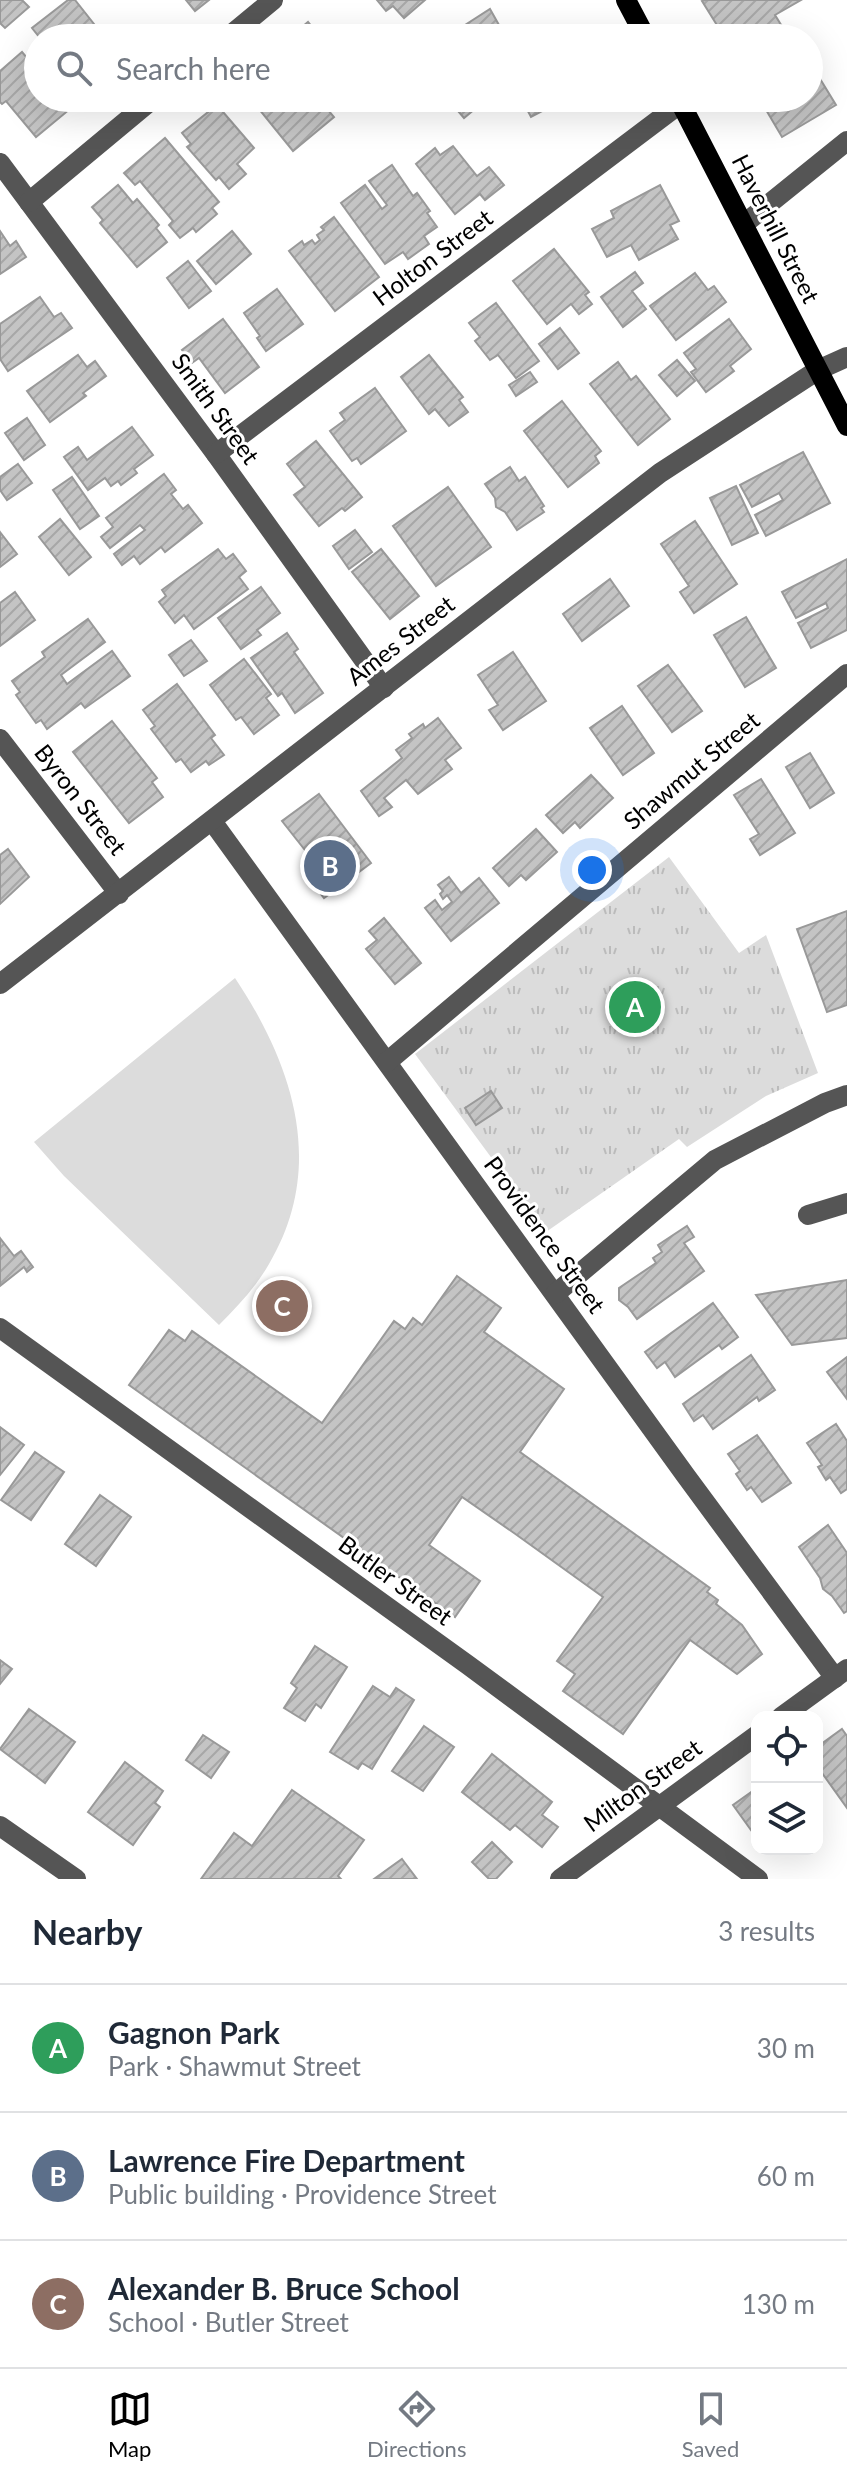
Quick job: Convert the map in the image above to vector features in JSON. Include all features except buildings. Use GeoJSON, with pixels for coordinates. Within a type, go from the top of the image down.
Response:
{"type":"FeatureCollection","features":[{"type":"Feature","properties":{"kind":"main road"},"geometry":{"type":"LineString","coordinates":[[626,0],[639,24]]}},
{"type":"Feature","properties":{"kind":"main road","name":"Haverhill Street"},"geometry":{"type":"LineString","coordinates":[[685,112],[847,426]]}},
{"type":"Feature","properties":{"kind":"street"},"geometry":{"type":"LineString","coordinates":[[244,24],[273,0]]}},
{"type":"Feature","properties":{"kind":"street"},"geometry":{"type":"LineString","coordinates":[[29,202],[137,112]]}},
{"type":"Feature","properties":{"kind":"street","name":"Holton Street"},"geometry":{"type":"LineString","coordinates":[[216,454],[665,112]]}},
{"type":"Feature","properties":{"kind":"street"},"geometry":{"type":"LineString","coordinates":[[744,224],[847,141]]}},
{"type":"Feature","properties":{"kind":"street","name":"Smith Street"},"geometry":{"type":"LineString","coordinates":[[0,163],[216,454],[384,688]]}},
{"type":"Feature","properties":{"kind":"street","name":"Ames Street"},"geometry":{"type":"LineString","coordinates":[[0,984],[660,473],[818,370],[847,357]]}},
{"type":"Feature","properties":{"kind":"street","name":"Shawmut Street"},"geometry":{"type":"LineString","coordinates":[[387,1062],[847,674]]}},
{"type":"Feature","properties":{"kind":"street","name":"Byron Street"},"geometry":{"type":"LineString","coordinates":[[0,739],[119,894]]}},
{"type":"Feature","properties":{"kind":"street","name":"Providence Street"},"geometry":{"type":"LineString","coordinates":[[212,821],[555,1294],[841,1673]]}},
{"type":"Feature","properties":{"kind":"street"},"geometry":{"type":"LineString","coordinates":[[555,1294],[715,1160],[825,1103],[847,1095]]}},
{"type":"Feature","properties":{"kind":"street"},"geometry":{"type":"LineString","coordinates":[[808,1215],[847,1203]]}},
{"type":"Feature","properties":{"kind":"street","name":"Butler Street"},"geometry":{"type":"LineString","coordinates":[[0,1328],[758,1879]]}},
{"type":"Feature","properties":{"kind":"street"},"geometry":{"type":"LineString","coordinates":[[789,1711],[841,1673]]}},
{"type":"Feature","properties":{"kind":"street","name":"Milton Street"},"geometry":{"type":"LineString","coordinates":[[560,1879],[751,1739]]}},
{"type":"Feature","properties":{"kind":"street"},"geometry":{"type":"LineString","coordinates":[[0,1826],[76,1879]]}},
{"type":"Feature","properties":{"kind":"green space"},"geometry":{"type":"Polygon","coordinates":[[[669,857],[739,953],[766,935],[818,1073],[766,1096],[687,1147],[679,1139],[546,1232],[415,1054],[669,857]]]}},
{"type":"Feature","properties":{"kind":"green space"},"geometry":{"type":"Polygon","coordinates":[[[235,978],[273,1046],[287,1081],[296,1117],[299,1153],[296,1190],[287,1227],[258,1281],[219,1325],[64,1176],[34,1142],[235,978]]]}},
{"type":"Feature","properties":{"kind":"place","name":"Lawrence Fire Department"},"geometry":{"type":"Point","coordinates":[330,866]}},
{"type":"Feature","properties":{"kind":"place","name":"Gagnon Park"},"geometry":{"type":"Point","coordinates":[635,1007]}},
{"type":"Feature","properties":{"kind":"place","name":"Alexander B. Bruce School"},"geometry":{"type":"Point","coordinates":[282,1306]}}]}
